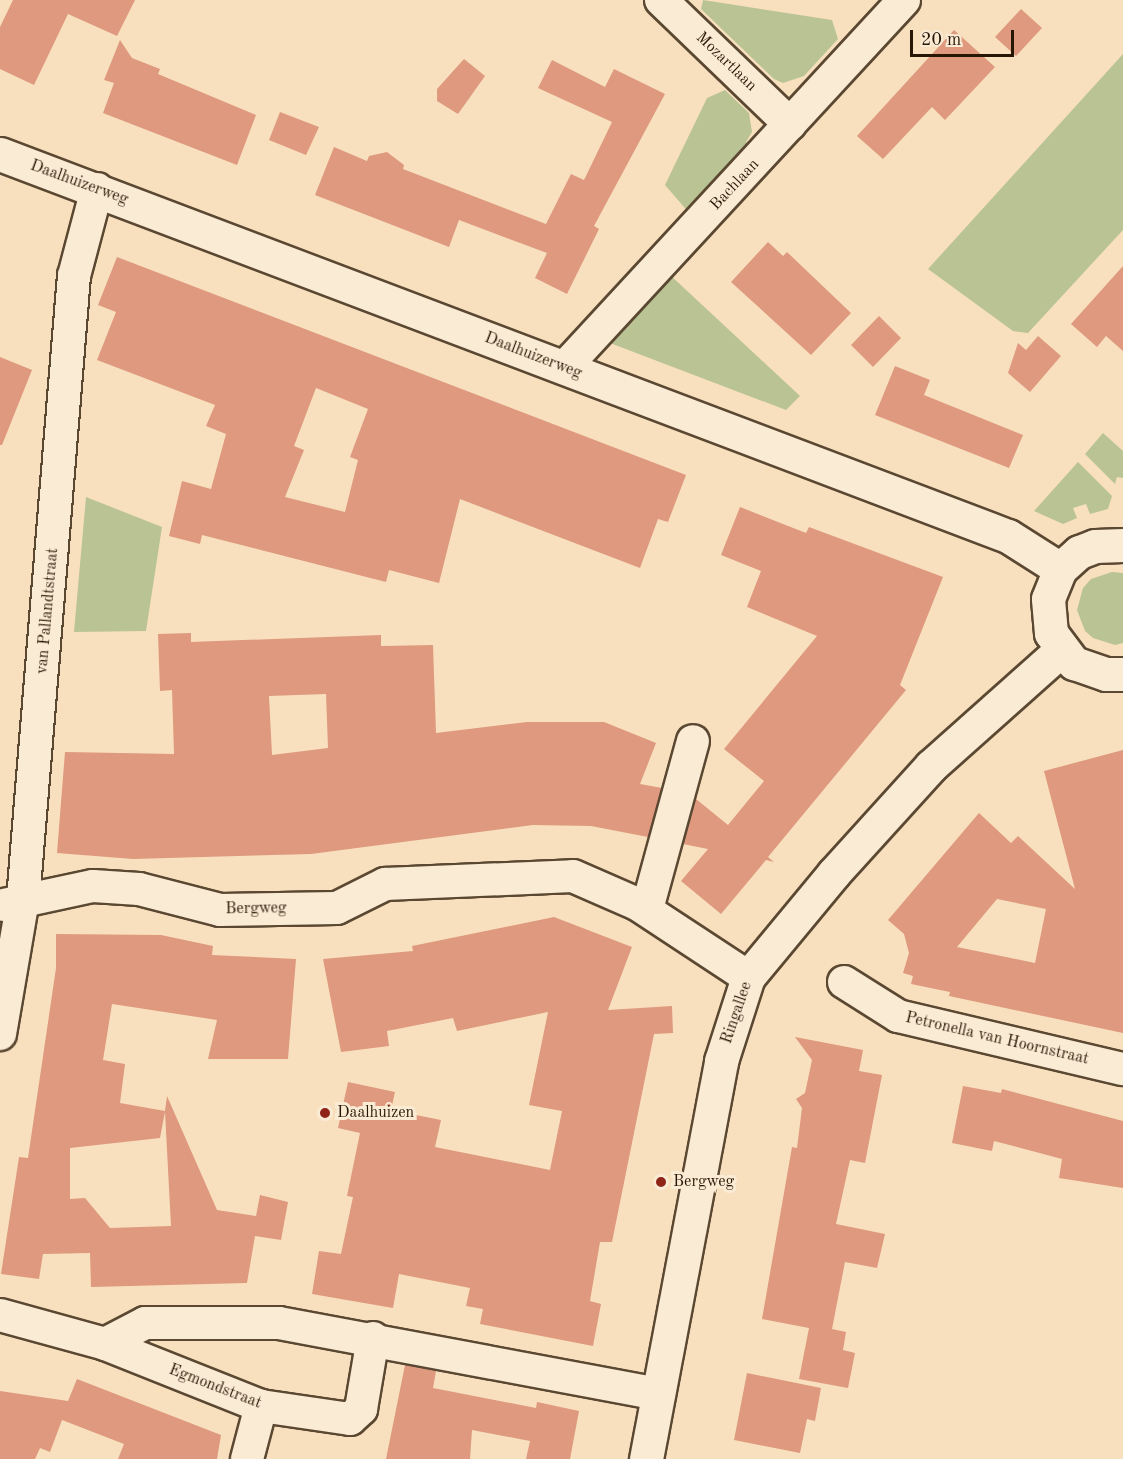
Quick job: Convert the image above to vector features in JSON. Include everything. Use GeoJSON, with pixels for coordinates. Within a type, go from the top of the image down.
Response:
{"type":"FeatureCollection","features":[{"type":"Feature","properties":{"kind":"main road","name":"Daalhuizerweg"},"geometry":{"type":"LineString","coordinates":[[0,154],[1008,536],[1060,569]]}},
{"type":"Feature","properties":{"kind":"main road"},"geometry":{"type":"LineString","coordinates":[[1123,545],[1087,548],[1060,569],[1048,599],[1051,633],[1061,650],[1074,663],[1090,670],[1123,674]]}},
{"type":"Feature","properties":{"kind":"main road","name":"Ringallee"},"geometry":{"type":"LineString","coordinates":[[646,1459],[721,1061],[748,977],[834,873],[931,766],[1061,650]]}},
{"type":"Feature","properties":{"kind":"street","name":"Mozartlaan"},"geometry":{"type":"LineString","coordinates":[[661,0],[790,124]]}},
{"type":"Feature","properties":{"kind":"street","name":"Bachlaan"},"geometry":{"type":"LineString","coordinates":[[564,368],[904,0]]}},
{"type":"Feature","properties":{"kind":"street","name":"van Pallandtstraat"},"geometry":{"type":"LineString","coordinates":[[0,1034],[74,276],[97,189]]}},
{"type":"Feature","properties":{"kind":"street"},"geometry":{"type":"LineString","coordinates":[[647,909],[693,741]]}},
{"type":"Feature","properties":{"kind":"street","name":"Bergweg"},"geometry":{"type":"LineString","coordinates":[[12,903],[93,886],[139,889],[220,910],[337,908],[385,884],[573,876],[647,909],[748,977]]}},
{"type":"Feature","properties":{"kind":"street","name":"Petronella van Hoornstraat"},"geometry":{"type":"LineString","coordinates":[[844,982],[898,1016],[1123,1069]]}},
{"type":"Feature","properties":{"kind":"street","name":"Egmondstraat"},"geometry":{"type":"LineString","coordinates":[[0,1316],[105,1344],[261,1406],[350,1419],[361,1409],[373,1338]]}},
{"type":"Feature","properties":{"kind":"street"},"geometry":{"type":"LineString","coordinates":[[105,1344],[145,1323],[279,1323],[373,1338],[658,1394]]}},
{"type":"Feature","properties":{"kind":"street"},"geometry":{"type":"LineString","coordinates":[[247,1459],[261,1406]]}},
{"type":"Feature","properties":{"kind":"green space"},"geometry":{"type":"Polygon","coordinates":[[[703,0],[832,20],[838,39],[804,76],[783,83],[774,79],[701,9],[703,0]]]}},
{"type":"Feature","properties":{"kind":"green space"},"geometry":{"type":"Polygon","coordinates":[[[1123,54],[1123,230],[1028,333],[1013,331],[928,269],[1123,54]]]}},
{"type":"Feature","properties":{"kind":"green space"},"geometry":{"type":"Polygon","coordinates":[[[725,90],[749,113],[752,132],[746,142],[752,146],[690,214],[665,185],[707,98],[725,90]]]}},
{"type":"Feature","properties":{"kind":"green space"},"geometry":{"type":"Polygon","coordinates":[[[669,274],[800,396],[786,410],[610,343],[614,334],[669,274]]]}},
{"type":"Feature","properties":{"kind":"green space"},"geometry":{"type":"Polygon","coordinates":[[[1103,433],[1123,451],[1123,478],[1117,477],[1115,484],[1085,454],[1103,433]]]}},
{"type":"Feature","properties":{"kind":"green space"},"geometry":{"type":"Polygon","coordinates":[[[1078,462],[1112,496],[1108,509],[1090,514],[1086,504],[1073,508],[1077,518],[1063,524],[1034,511],[1078,462]]]}},
{"type":"Feature","properties":{"kind":"green space"},"geometry":{"type":"Polygon","coordinates":[[[86,497],[162,527],[146,631],[74,632],[86,497]]]}},
{"type":"Feature","properties":{"kind":"green space"},"geometry":{"type":"Polygon","coordinates":[[[1112,572],[1123,573],[1123,643],[1115,645],[1093,638],[1085,631],[1077,610],[1083,588],[1091,579],[1112,572]]]}},
{"type":"Feature","properties":{"kind":"building"},"geometry":{"type":"Polygon","coordinates":[[[13,0],[135,0],[117,36],[68,14],[34,85],[0,69],[0,27],[13,0]]]}},
{"type":"Feature","properties":{"kind":"building"},"geometry":{"type":"Polygon","coordinates":[[[1021,9],[1042,28],[1016,56],[995,37],[1021,9]]]}},
{"type":"Feature","properties":{"kind":"building"},"geometry":{"type":"Polygon","coordinates":[[[954,30],[995,67],[945,120],[932,107],[883,159],[857,136],[954,30]]]}},
{"type":"Feature","properties":{"kind":"building"},"geometry":{"type":"Polygon","coordinates":[[[120,40],[132,58],[160,69],[158,74],[256,115],[237,165],[103,113],[114,83],[104,80],[120,40]]]}},
{"type":"Feature","properties":{"kind":"building"},"geometry":{"type":"Polygon","coordinates":[[[464,59],[485,76],[458,114],[437,101],[437,89],[464,59]]]}},
{"type":"Feature","properties":{"kind":"building"},"geometry":{"type":"Polygon","coordinates":[[[552,60],[605,87],[614,69],[665,94],[594,226],[599,229],[567,294],[535,278],[547,253],[459,220],[449,247],[315,195],[334,147],[367,161],[369,156],[387,152],[404,165],[403,169],[546,224],[571,174],[584,180],[612,122],[538,88],[552,60]]]}},
{"type":"Feature","properties":{"kind":"building"},"geometry":{"type":"Polygon","coordinates":[[[280,112],[319,127],[306,155],[269,140],[280,112]]]}},
{"type":"Feature","properties":{"kind":"building"},"geometry":{"type":"Polygon","coordinates":[[[768,242],[783,256],[787,252],[851,313],[811,355],[731,282],[768,242]]]}},
{"type":"Feature","properties":{"kind":"building"},"geometry":{"type":"Polygon","coordinates":[[[117,257],[686,475],[668,522],[658,519],[640,568],[460,499],[439,583],[389,570],[386,582],[202,535],[200,544],[169,536],[182,481],[211,489],[226,434],[206,426],[215,405],[97,360],[116,312],[98,305],[117,257]],[[316,388],[294,446],[304,450],[285,497],[345,512],[358,460],[350,457],[368,409],[316,388]]]}},
{"type":"Feature","properties":{"kind":"building"},"geometry":{"type":"Polygon","coordinates":[[[1123,266],[1123,351],[1106,336],[1097,347],[1071,324],[1123,266]]]}},
{"type":"Feature","properties":{"kind":"building"},"geometry":{"type":"Polygon","coordinates":[[[879,316],[901,338],[873,367],[851,345],[879,316]]]}},
{"type":"Feature","properties":{"kind":"building"},"geometry":{"type":"Polygon","coordinates":[[[1038,336],[1061,356],[1030,392],[1008,373],[1018,343],[1026,350],[1038,336]]]}},
{"type":"Feature","properties":{"kind":"building"},"geometry":{"type":"Polygon","coordinates":[[[0,357],[32,370],[2,445],[0,445],[0,357]]]}},
{"type":"Feature","properties":{"kind":"building"},"geometry":{"type":"Polygon","coordinates":[[[895,366],[930,380],[924,395],[1023,435],[1009,468],[875,415],[895,366]]]}},
{"type":"Feature","properties":{"kind":"building"},"geometry":{"type":"Polygon","coordinates":[[[740,507],[806,533],[809,527],[943,577],[900,685],[906,690],[768,857],[774,862],[766,860],[721,914],[681,881],[708,849],[683,844],[696,799],[728,825],[764,781],[724,749],[817,636],[747,607],[761,571],[721,555],[740,507]]]}},
{"type":"Feature","properties":{"kind":"building"},"geometry":{"type":"Polygon","coordinates":[[[191,633],[191,642],[381,635],[381,646],[433,645],[436,733],[527,722],[604,722],[656,743],[640,784],[662,788],[648,837],[591,826],[533,825],[311,854],[133,859],[57,853],[65,752],[174,754],[172,690],[160,691],[158,634],[191,633]],[[326,694],[269,696],[272,755],[328,748],[326,694]]]}},
{"type":"Feature","properties":{"kind":"building"},"geometry":{"type":"Polygon","coordinates":[[[1123,750],[1123,1033],[949,996],[950,992],[911,984],[913,976],[903,973],[909,953],[904,934],[888,920],[979,813],[1011,843],[1018,836],[1075,889],[1044,771],[1123,750]],[[997,899],[957,947],[1035,963],[1046,909],[997,899]]]}},
{"type":"Feature","properties":{"kind":"building"},"geometry":{"type":"Polygon","coordinates":[[[554,917],[632,947],[608,1010],[672,1006],[673,1033],[654,1034],[612,1242],[600,1242],[590,1301],[601,1304],[593,1346],[480,1324],[483,1309],[466,1306],[470,1288],[399,1274],[393,1308],[312,1294],[319,1251],[341,1254],[353,1197],[347,1196],[360,1133],[338,1128],[348,1082],[395,1092],[391,1110],[441,1120],[435,1147],[550,1170],[562,1111],[529,1105],[548,1012],[457,1031],[453,1018],[387,1031],[389,1046],[341,1052],[323,959],[413,951],[412,946],[554,917]]]}},
{"type":"Feature","properties":{"kind":"building"},"geometry":{"type":"Polygon","coordinates":[[[56,934],[161,935],[213,946],[212,955],[296,959],[288,1059],[208,1059],[217,1020],[112,1004],[103,1060],[125,1064],[120,1103],[165,1111],[167,1096],[217,1210],[256,1216],[260,1195],[288,1202],[281,1240],[255,1236],[247,1283],[91,1287],[90,1253],[43,1254],[39,1279],[1,1274],[19,1157],[28,1158],[56,968],[56,934]],[[165,1112],[160,1138],[70,1148],[70,1199],[85,1198],[110,1228],[171,1226],[165,1112]]]}},
{"type":"Feature","properties":{"kind":"building"},"geometry":{"type":"Polygon","coordinates":[[[795,1037],[863,1050],[859,1071],[882,1075],[865,1163],[850,1160],[836,1224],[885,1234],[877,1268],[845,1262],[832,1329],[846,1332],[843,1350],[855,1353],[848,1388],[799,1379],[809,1328],[762,1319],[792,1147],[797,1148],[802,1108],[796,1099],[805,1093],[812,1060],[795,1037]]]}},
{"type":"Feature","properties":{"kind":"building"},"geometry":{"type":"Polygon","coordinates":[[[963,1086],[1001,1093],[1002,1089],[1123,1121],[1123,1188],[1059,1178],[1062,1159],[994,1141],[992,1151],[952,1143],[963,1086]]]}},
{"type":"Feature","properties":{"kind":"building"},"geometry":{"type":"Polygon","coordinates":[[[405,1365],[436,1371],[433,1388],[536,1408],[537,1402],[579,1411],[570,1459],[526,1459],[530,1441],[472,1430],[470,1459],[386,1459],[405,1365]]]}},
{"type":"Feature","properties":{"kind":"building"},"geometry":{"type":"Polygon","coordinates":[[[747,1373],[821,1388],[815,1421],[807,1419],[800,1453],[734,1440],[747,1373]]]}},
{"type":"Feature","properties":{"kind":"building"},"geometry":{"type":"Polygon","coordinates":[[[77,1379],[221,1435],[217,1459],[118,1459],[124,1444],[62,1420],[50,1452],[40,1448],[35,1459],[0,1459],[0,1391],[68,1401],[77,1379]]]}},
{"type":"Feature","properties":{"kind":"place","name":"Daalhuizen"},"geometry":{"type":"Point","coordinates":[325,1113]}},
{"type":"Feature","properties":{"kind":"place","name":"Bergweg"},"geometry":{"type":"Point","coordinates":[661,1182]}}]}
